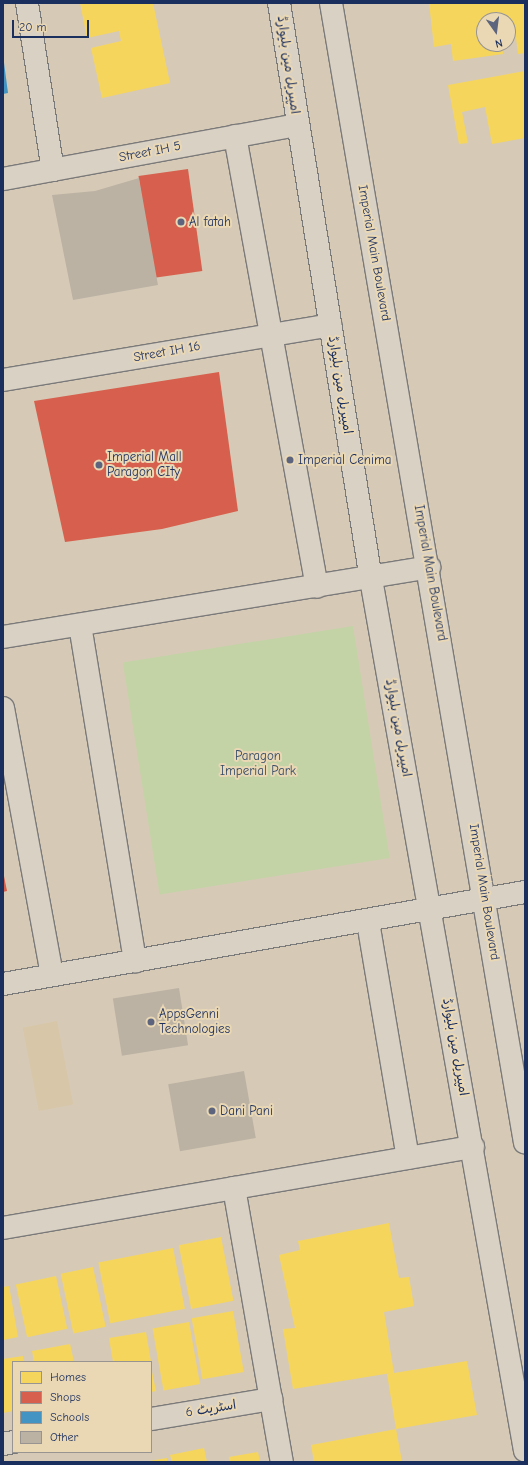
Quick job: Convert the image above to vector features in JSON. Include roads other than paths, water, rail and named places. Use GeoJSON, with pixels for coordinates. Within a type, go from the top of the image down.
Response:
{"type":"FeatureCollection","features":[{"type":"Feature","properties":{"kind":"street"},"geometry":{"type":"LineString","coordinates":[[27,3],[53,170]]}},
{"type":"Feature","properties":{"kind":"street","name":"امپیریل مین بلیوارڈ"},"geometry":{"type":"LineString","coordinates":[[279,3],[297,125],[371,579],[473,1147],[525,1451]]}},
{"type":"Feature","properties":{"kind":"street","name":"Imperial Main Boulevard"},"geometry":{"type":"LineString","coordinates":[[331,3],[486,900],[525,1142]]}},
{"type":"Feature","properties":{"kind":"street","name":"Street IH 5"},"geometry":{"type":"LineString","coordinates":[[3,178],[297,125]]}},
{"type":"Feature","properties":{"kind":"street"},"geometry":{"type":"LineString","coordinates":[[235,136],[274,334],[317,587]]}},
{"type":"Feature","properties":{"kind":"street","name":"Street IH 16"},"geometry":{"type":"LineString","coordinates":[[3,380],[330,325]]}},
{"type":"Feature","properties":{"kind":"street"},"geometry":{"type":"LineString","coordinates":[[3,637],[371,579],[429,567]]}},
{"type":"Feature","properties":{"kind":"street"},"geometry":{"type":"LineString","coordinates":[[80,625],[135,962]]}},
{"type":"Feature","properties":{"kind":"street"},"geometry":{"type":"LineString","coordinates":[[3,708],[52,975]]}},
{"type":"Feature","properties":{"kind":"street"},"geometry":{"type":"LineString","coordinates":[[3,984],[368,922],[525,892]]}},
{"type":"Feature","properties":{"kind":"street"},"geometry":{"type":"LineString","coordinates":[[368,922],[408,1158]]}},
{"type":"Feature","properties":{"kind":"street"},"geometry":{"type":"LineString","coordinates":[[3,1228],[473,1147]]}},
{"type":"Feature","properties":{"kind":"street"},"geometry":{"type":"LineString","coordinates":[[234,1188],[282,1462]]}},
{"type":"Feature","properties":{"kind":"street","name":"اسٹریٹ 6"},"geometry":{"type":"LineString","coordinates":[[152,1419],[271,1399]]}},
{"type":"Feature","properties":{"kind":"place","name":"Al fatah"},"geometry":{"type":"Point","coordinates":[181,222]}},
{"type":"Feature","properties":{"kind":"place","name":"Imperial Cenima"},"geometry":{"type":"Point","coordinates":[290,460]}},
{"type":"Feature","properties":{"kind":"place","name":"Imperial Mall Paragon CIty"},"geometry":{"type":"Point","coordinates":[99,465]}},
{"type":"Feature","properties":{"kind":"place","name":"AppsGenni Technologies"},"geometry":{"type":"Point","coordinates":[151,1022]}},
{"type":"Feature","properties":{"kind":"place","name":"Dani Pani"},"geometry":{"type":"Point","coordinates":[212,1111]}},
{"type":"Feature","properties":{"kind":"park label","name":"Paragon Imperial Park"},"geometry":{"type":"Point","coordinates":[258,764]}}]}
